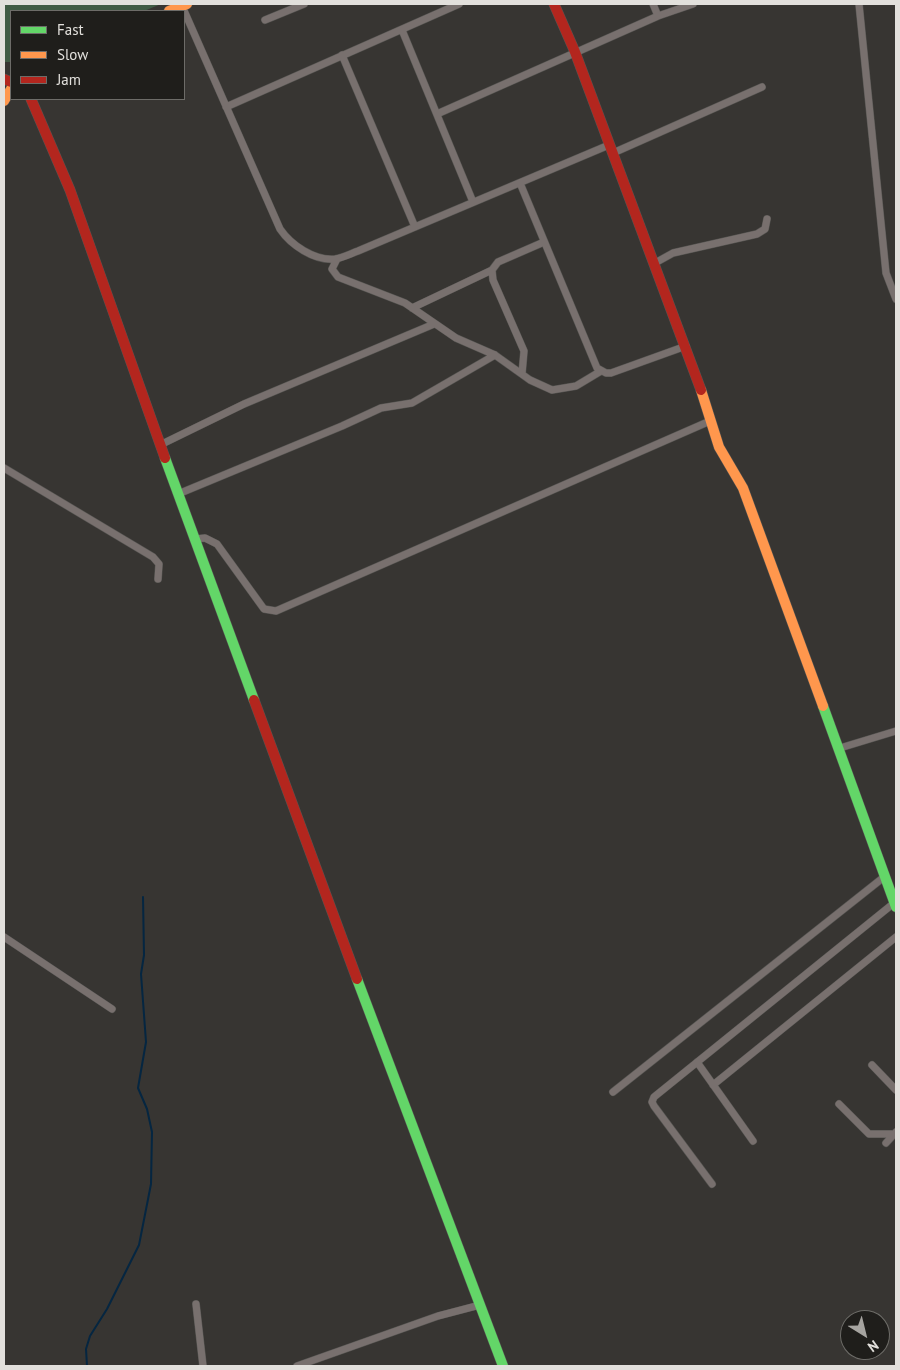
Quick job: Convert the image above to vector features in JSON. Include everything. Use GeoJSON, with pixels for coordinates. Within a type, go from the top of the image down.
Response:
{"type":"FeatureCollection","features":[{"type":"Feature","properties":{"kind":"street"},"geometry":{"type":"LineString","coordinates":[[265,20],[304,4]]}},
{"type":"Feature","properties":{"kind":"street"},"geometry":{"type":"LineString","coordinates":[[226,107],[342,54],[402,30],[459,4]]}},
{"type":"Feature","properties":{"kind":"street"},"geometry":{"type":"LineString","coordinates":[[554,4],[575,52],[655,262],[686,346],[719,447],[744,488],[840,748],[895,905],[657,1093],[652,1102],[712,1184]]}},
{"type":"Feature","properties":{"kind":"street"},"geometry":{"type":"LineString","coordinates":[[653,4],[658,16]]}},
{"type":"Feature","properties":{"kind":"street"},"geometry":{"type":"LineString","coordinates":[[437,114],[658,16],[692,4]]}},
{"type":"Feature","properties":{"kind":"street"},"geometry":{"type":"LineString","coordinates":[[859,4],[886,273],[896,299]]}},
{"type":"Feature","properties":{"kind":"street"},"geometry":{"type":"LineString","coordinates":[[172,10],[184,5],[226,107],[283,234],[294,245],[312,255],[328,259],[337,259],[473,202],[611,149],[762,87]]}},
{"type":"Feature","properties":{"kind":"street"},"geometry":{"type":"LineString","coordinates":[[402,30],[473,202]]}},
{"type":"Feature","properties":{"kind":"street"},"geometry":{"type":"LineString","coordinates":[[342,54],[415,227]]}},
{"type":"Feature","properties":{"kind":"street"},"geometry":{"type":"LineString","coordinates":[[31,100],[70,190],[160,445],[400,1097],[504,1366]]}},
{"type":"Feature","properties":{"kind":"street"},"geometry":{"type":"LineString","coordinates":[[520,183],[595,365],[601,372]]}},
{"type":"Feature","properties":{"kind":"street"},"geometry":{"type":"LineString","coordinates":[[655,262],[674,253],[757,234],[765,229],[767,219]]}},
{"type":"Feature","properties":{"kind":"street"},"geometry":{"type":"LineString","coordinates":[[412,308],[492,270],[498,262],[544,242]]}},
{"type":"Feature","properties":{"kind":"street"},"geometry":{"type":"LineString","coordinates":[[337,259],[332,269],[338,277],[391,296],[456,338],[495,355],[522,374],[552,390],[576,386],[601,372],[611,373],[686,346]]}},
{"type":"Feature","properties":{"kind":"street"},"geometry":{"type":"LineString","coordinates":[[492,270],[493,280],[524,350],[522,374]]}},
{"type":"Feature","properties":{"kind":"street"},"geometry":{"type":"LineString","coordinates":[[160,445],[244,404],[434,324]]}},
{"type":"Feature","properties":{"kind":"street"},"geometry":{"type":"LineString","coordinates":[[178,494],[342,426],[367,413],[412,403],[495,355]]}},
{"type":"Feature","properties":{"kind":"street"},"geometry":{"type":"LineString","coordinates":[[195,540],[205,538],[217,544],[264,609],[276,611],[710,421]]}},
{"type":"Feature","properties":{"kind":"street"},"geometry":{"type":"LineString","coordinates":[[4,468],[153,557],[159,564],[158,579]]}},
{"type":"Feature","properties":{"kind":"street"},"geometry":{"type":"LineString","coordinates":[[840,748],[896,731]]}},
{"type":"Feature","properties":{"kind":"street"},"geometry":{"type":"LineString","coordinates":[[614,1092],[884,877]]}},
{"type":"Feature","properties":{"kind":"street"},"geometry":{"type":"LineString","coordinates":[[4,937],[112,1009]]}},
{"type":"Feature","properties":{"kind":"street"},"geometry":{"type":"LineString","coordinates":[[713,1085],[896,937]]}},
{"type":"Feature","properties":{"kind":"street"},"geometry":{"type":"LineString","coordinates":[[697,1062],[754,1142]]}},
{"type":"Feature","properties":{"kind":"street"},"geometry":{"type":"LineString","coordinates":[[872,1065],[896,1090]]}},
{"type":"Feature","properties":{"kind":"street"},"geometry":{"type":"LineString","coordinates":[[839,1104],[869,1134],[895,1133]]}},
{"type":"Feature","properties":{"kind":"street"},"geometry":{"type":"LineString","coordinates":[[886,1143],[895,1133]]}},
{"type":"Feature","properties":{"kind":"street"},"geometry":{"type":"LineString","coordinates":[[196,1304],[203,1366]]}},
{"type":"Feature","properties":{"kind":"street"},"geometry":{"type":"LineString","coordinates":[[297,1366],[438,1316],[480,1305]]}},
{"type":"Feature","properties":{"kind":"green space"},"geometry":{"type":"Polygon","coordinates":[[[4,4],[161,4],[146,10],[10,10],[10,62],[4,62],[4,4]]]}},
{"type":"Feature","properties":{"kind":"waterway"},"geometry":{"type":"LineString","coordinates":[[87,1366],[86,1349],[90,1336],[107,1309],[139,1245],[151,1184],[152,1132],[147,1109],[138,1088],[146,1042],[141,974],[144,955],[143,897]]}},
{"type":"Feature","properties":{"kind":"traffic: fast"},"geometry":{"type":"LineString","coordinates":[[165,458],[254,700]]}},
{"type":"Feature","properties":{"kind":"traffic: fast"},"geometry":{"type":"LineString","coordinates":[[823,706],[896,907]]}},
{"type":"Feature","properties":{"kind":"traffic: fast"},"geometry":{"type":"LineString","coordinates":[[357,979],[503,1366]]}},
{"type":"Feature","properties":{"kind":"traffic: slow"},"geometry":{"type":"LineString","coordinates":[[172,10],[187,4]]}},
{"type":"Feature","properties":{"kind":"traffic: slow"},"geometry":{"type":"LineString","coordinates":[[4,101],[10,91]]}},
{"type":"Feature","properties":{"kind":"traffic: slow"},"geometry":{"type":"LineString","coordinates":[[701,390],[719,447],[743,488],[823,706]]}},
{"type":"Feature","properties":{"kind":"traffic: jam"},"geometry":{"type":"LineString","coordinates":[[554,4],[575,52],[701,390]]}},
{"type":"Feature","properties":{"kind":"traffic: jam"},"geometry":{"type":"LineString","coordinates":[[4,79],[10,82]]}},
{"type":"Feature","properties":{"kind":"traffic: jam"},"geometry":{"type":"LineString","coordinates":[[31,100],[70,190],[165,458]]}},
{"type":"Feature","properties":{"kind":"traffic: jam"},"geometry":{"type":"LineString","coordinates":[[254,700],[357,979]]}}]}
